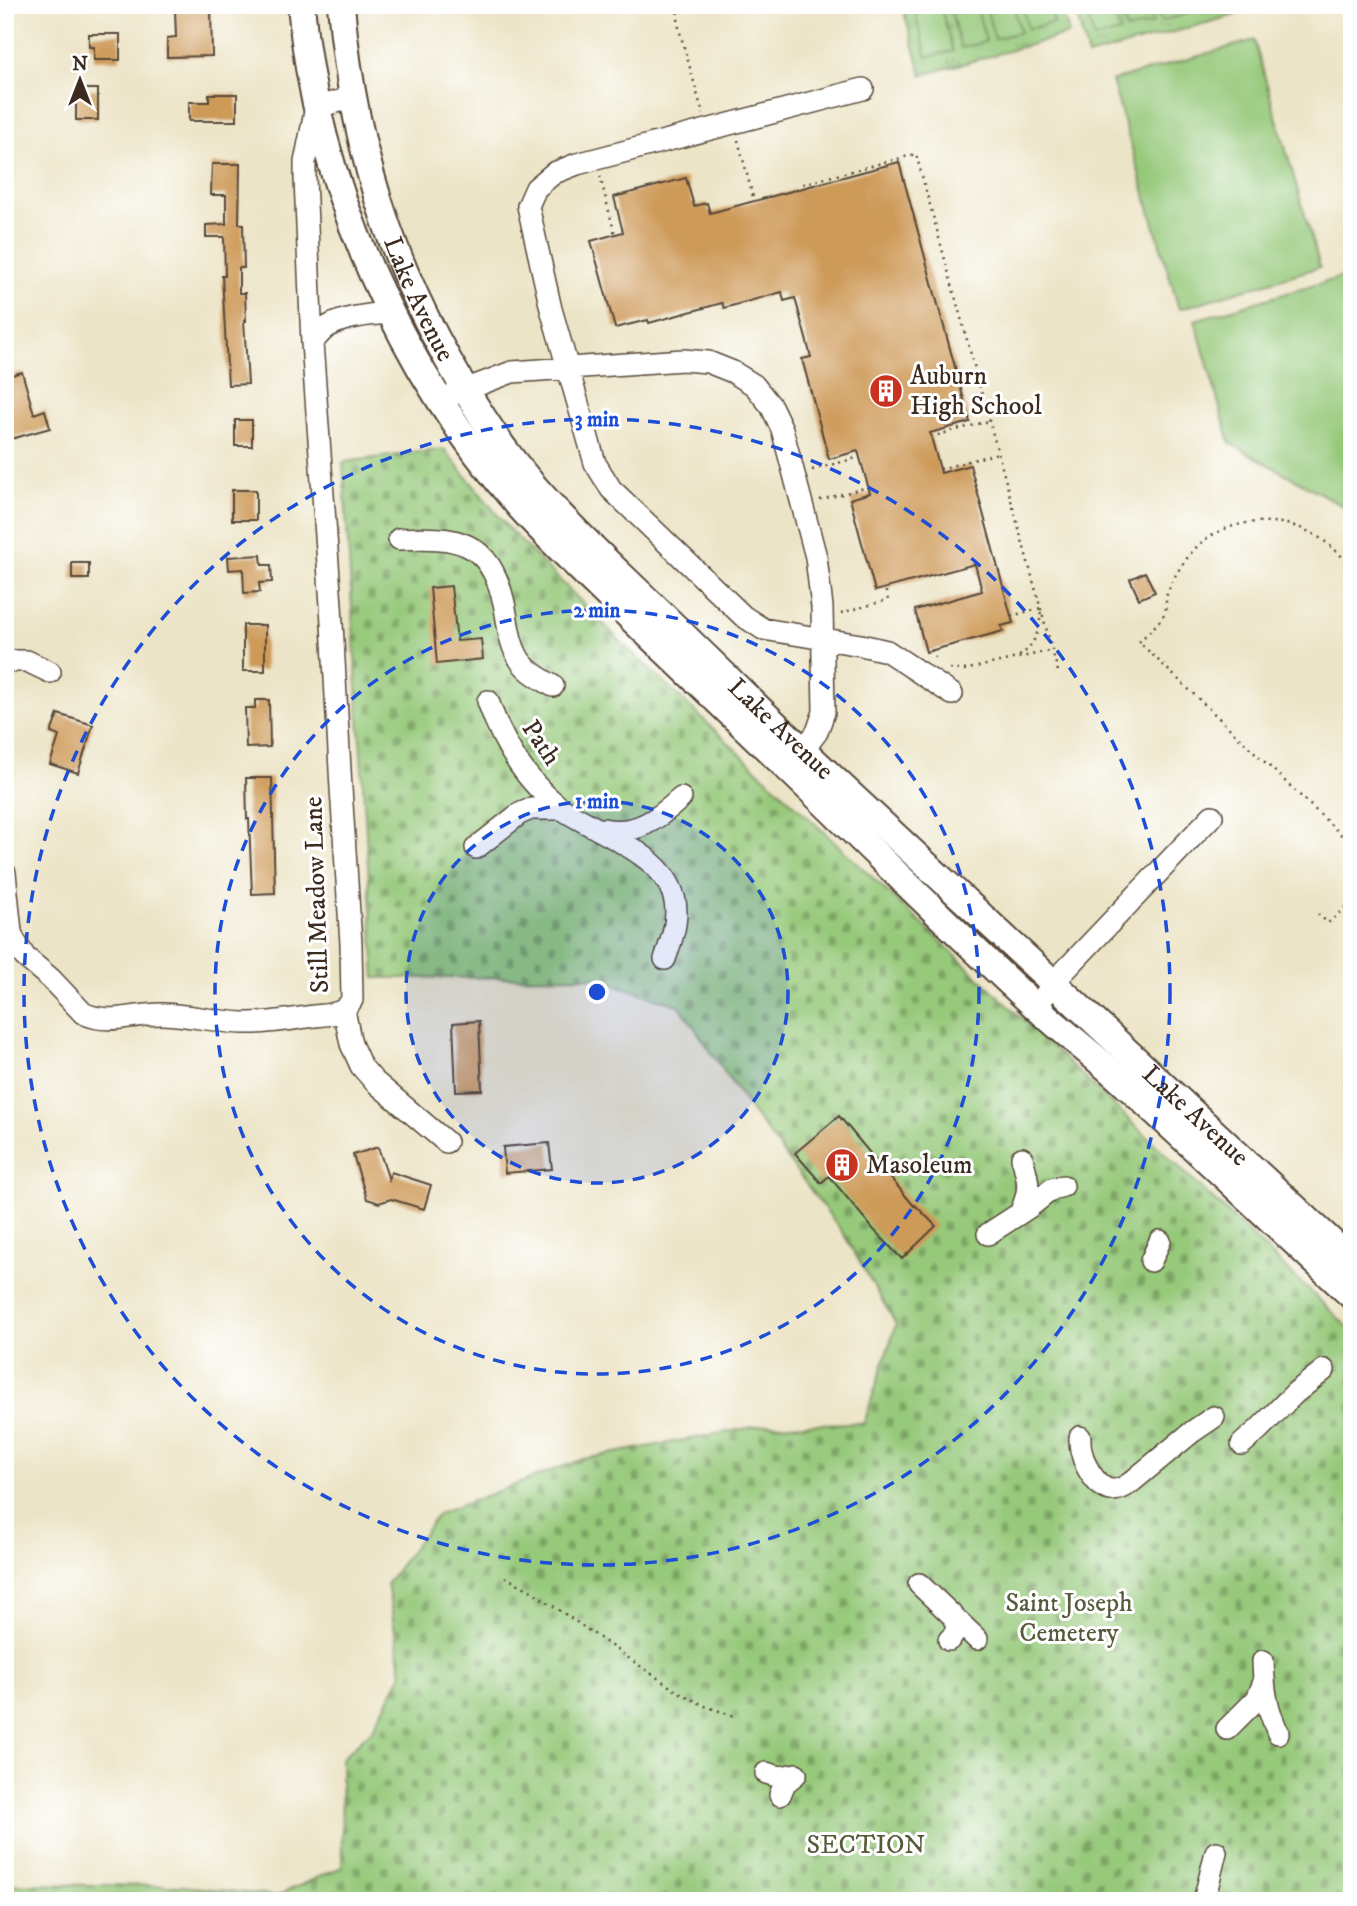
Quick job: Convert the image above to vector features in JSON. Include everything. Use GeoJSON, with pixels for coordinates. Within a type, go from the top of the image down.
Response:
{"type":"FeatureCollection","features":[{"type":"Feature","properties":{"kind":"main road","name":"Lake Avenue"},"geometry":{"type":"LineString","coordinates":[[301,5],[309,72],[322,132],[343,200],[370,269],[440,399],[485,464],[519,505],[559,548],[796,760],[1053,983],[1352,1261]]}},
{"type":"Feature","properties":{"kind":"main road","name":"Lake Avenue"},"geometry":{"type":"LineString","coordinates":[[341,5],[352,98],[373,187],[396,252],[441,348],[507,453],[593,548],[1037,1007],[1141,1099],[1352,1296]]}},
{"type":"Feature","properties":{"kind":"street"},"geometry":{"type":"LineString","coordinates":[[863,89],[554,173],[536,188],[528,206],[551,309],[595,463],[611,489],[743,616],[764,629],[887,651],[952,694]]}},
{"type":"Feature","properties":{"kind":"street"},"geometry":{"type":"LineString","coordinates":[[316,107],[352,98]]}},
{"type":"Feature","properties":{"kind":"street","name":"Lake Avenue"},"geometry":{"type":"LineString","coordinates":[[312,342],[304,178],[316,107]]}},
{"type":"Feature","properties":{"kind":"street","name":"Lake Avenue"},"geometry":{"type":"LineString","coordinates":[[312,342],[322,331],[335,324],[373,314],[392,313]]}},
{"type":"Feature","properties":{"kind":"street","name":"Still Meadow Lane"},"geometry":{"type":"LineString","coordinates":[[5,873],[10,932],[18,948],[89,1016],[118,1019],[161,1014],[246,1024],[335,1013],[344,1010],[352,1000],[331,605],[312,342]]}},
{"type":"Feature","properties":{"kind":"street"},"geometry":{"type":"LineString","coordinates":[[440,399],[512,372],[683,360],[708,362],[733,372],[754,386],[771,406],[782,429],[816,556],[822,607],[824,712],[817,732],[796,760]]}},
{"type":"Feature","properties":{"kind":"street"},"geometry":{"type":"LineString","coordinates":[[399,539],[450,539],[477,550],[494,570],[517,657],[530,671],[553,686]]}},
{"type":"Feature","properties":{"kind":"street"},"geometry":{"type":"LineString","coordinates":[[5,661],[27,661],[50,672]]}},
{"type":"Feature","properties":{"kind":"street","name":"Path"},"geometry":{"type":"LineString","coordinates":[[488,701],[498,729],[515,760],[540,791],[561,808],[594,827],[632,839],[659,870],[675,898],[674,928],[665,959]]}},
{"type":"Feature","properties":{"kind":"street"},"geometry":{"type":"LineString","coordinates":[[632,839],[681,798]]}},
{"type":"Feature","properties":{"kind":"street","name":"Path"},"geometry":{"type":"LineString","coordinates":[[476,848],[519,814],[531,808],[561,808]]}},
{"type":"Feature","properties":{"kind":"street"},"geometry":{"type":"LineString","coordinates":[[1037,1007],[1053,983],[1212,816]]}},
{"type":"Feature","properties":{"kind":"street"},"geometry":{"type":"LineString","coordinates":[[344,1010],[351,1044],[361,1066],[374,1081],[446,1142]]}},
{"type":"Feature","properties":{"kind":"street"},"geometry":{"type":"LineString","coordinates":[[1020,1213],[1027,1198],[1029,1182],[1022,1158]]}},
{"type":"Feature","properties":{"kind":"street"},"geometry":{"type":"LineString","coordinates":[[988,1234],[1052,1189],[1063,1186]]}},
{"type":"Feature","properties":{"kind":"street"},"geometry":{"type":"LineString","coordinates":[[1242,1444],[1295,1392],[1324,1370]]}},
{"type":"Feature","properties":{"kind":"street"},"geometry":{"type":"LineString","coordinates":[[1080,1437],[1082,1455],[1089,1470],[1102,1486],[1117,1490],[1129,1484],[1214,1417]]}},
{"type":"Feature","properties":{"kind":"street"},"geometry":{"type":"LineString","coordinates":[[919,1584],[977,1639]]}},
{"type":"Feature","properties":{"kind":"street"},"geometry":{"type":"LineString","coordinates":[[949,1640],[956,1633],[954,1619]]}},
{"type":"Feature","properties":{"kind":"street"},"geometry":{"type":"LineString","coordinates":[[1227,1729],[1257,1699],[1264,1671],[1265,1696],[1278,1732]]}},
{"type":"Feature","properties":{"kind":"street"},"geometry":{"type":"LineString","coordinates":[[766,1773],[780,1777],[796,1774],[785,1783],[780,1796]]}},
{"type":"Feature","properties":{"kind":"street"},"geometry":{"type":"LineString","coordinates":[[1204,1901],[1216,1852]]}},
{"type":"Feature","properties":{"kind":"path"},"geometry":{"type":"LineString","coordinates":[[677,5],[679,29],[708,130]]}},
{"type":"Feature","properties":{"kind":"path"},"geometry":{"type":"LineString","coordinates":[[733,123],[754,201]]}},
{"type":"Feature","properties":{"kind":"path"},"geometry":{"type":"LineString","coordinates":[[803,184],[916,154],[1059,675]]}},
{"type":"Feature","properties":{"kind":"path"},"geometry":{"type":"LineString","coordinates":[[595,160],[615,234]]}},
{"type":"Feature","properties":{"kind":"path"},"geometry":{"type":"LineString","coordinates":[[931,437],[989,421]]}},
{"type":"Feature","properties":{"kind":"path"},"geometry":{"type":"LineString","coordinates":[[940,469],[998,453]]}},
{"type":"Feature","properties":{"kind":"path"},"geometry":{"type":"LineString","coordinates":[[808,470],[860,457]]}},
{"type":"Feature","properties":{"kind":"path"},"geometry":{"type":"LineString","coordinates":[[817,501],[868,487]]}},
{"type":"Feature","properties":{"kind":"path"},"geometry":{"type":"LineString","coordinates":[[1352,566],[1329,544],[1304,530],[1284,524],[1246,523],[1215,533],[1193,551],[1176,575],[1167,595],[1164,614],[1139,642],[1352,845]]}},
{"type":"Feature","properties":{"kind":"path"},"geometry":{"type":"LineString","coordinates":[[841,613],[888,600],[885,588]]}},
{"type":"Feature","properties":{"kind":"path"},"geometry":{"type":"LineString","coordinates":[[1012,616],[1041,608]]}},
{"type":"Feature","properties":{"kind":"path"},"geometry":{"type":"LineString","coordinates":[[1015,658],[1034,641],[1039,631],[1041,608]]}},
{"type":"Feature","properties":{"kind":"path"},"geometry":{"type":"LineString","coordinates":[[931,650],[940,663]]}},
{"type":"Feature","properties":{"kind":"path"},"geometry":{"type":"LineString","coordinates":[[946,667],[964,670],[1053,650]]}},
{"type":"Feature","properties":{"kind":"path"},"geometry":{"type":"LineString","coordinates":[[1318,914],[1328,923],[1352,902]]}},
{"type":"Feature","properties":{"kind":"path"},"geometry":{"type":"LineString","coordinates":[[505,1577],[530,1590],[675,1690],[705,1706],[734,1716]]}},
{"type":"Feature","properties":{"kind":"green space"},"geometry":{"type":"Polygon","coordinates":[[[902,5],[1061,5],[1069,34],[922,75],[902,5]]]}},
{"type":"Feature","properties":{"kind":"green space"},"geometry":{"type":"Polygon","coordinates":[[[913,5],[940,5],[953,51],[927,57],[913,5]]]}},
{"type":"Feature","properties":{"kind":"green space"},"geometry":{"type":"Polygon","coordinates":[[[949,5],[976,5],[986,41],[961,48],[949,5]]]}},
{"type":"Feature","properties":{"kind":"green space"},"geometry":{"type":"Polygon","coordinates":[[[985,5],[1013,5],[1020,32],[995,39],[985,5]]]}},
{"type":"Feature","properties":{"kind":"green space"},"geometry":{"type":"Polygon","coordinates":[[[1022,5],[1049,5],[1054,22],[1028,29],[1022,5]]]}},
{"type":"Feature","properties":{"kind":"green space"},"geometry":{"type":"Polygon","coordinates":[[[1074,5],[1232,5],[1235,15],[1088,56],[1074,5]]]}},
{"type":"Feature","properties":{"kind":"green space"},"geometry":{"type":"Polygon","coordinates":[[[1085,5],[1112,5],[1120,32],[1094,39],[1085,5]]]}},
{"type":"Feature","properties":{"kind":"green space"},"geometry":{"type":"Polygon","coordinates":[[[1120,5],[1148,5],[1153,23],[1127,30],[1120,5]]]}},
{"type":"Feature","properties":{"kind":"green space"},"geometry":{"type":"Polygon","coordinates":[[[1157,5],[1185,5],[1187,14],[1161,21],[1157,5]]]}},
{"type":"Feature","properties":{"kind":"green space"},"geometry":{"type":"Polygon","coordinates":[[[1254,40],[1320,267],[1179,309],[1112,81],[1254,40]]]}},
{"type":"Feature","properties":{"kind":"green space"},"geometry":{"type":"Polygon","coordinates":[[[1352,274],[1352,511],[1230,443],[1195,320],[1352,274]]]}},
{"type":"Feature","properties":{"kind":"green space","name":"Saint Joseph Cemetery"},"geometry":{"type":"Polygon","coordinates":[[[444,449],[508,528],[627,648],[1352,1331],[1352,1901],[5,1901],[5,1884],[183,1886],[276,1896],[342,1867],[341,1759],[373,1729],[402,1674],[387,1583],[438,1514],[583,1459],[764,1425],[864,1423],[896,1324],[843,1233],[749,1108],[680,1006],[592,977],[375,978],[343,462],[444,449]]]}},
{"type":"Feature","properties":{"kind":"building"},"geometry":{"type":"Polygon","coordinates":[[[175,9],[211,9],[212,56],[167,57],[167,38],[176,37],[175,9]]]}},
{"type":"Feature","properties":{"kind":"building"},"geometry":{"type":"Polygon","coordinates":[[[89,34],[120,34],[120,60],[94,60],[94,47],[89,47],[89,34]]]}},
{"type":"Feature","properties":{"kind":"building"},"geometry":{"type":"Polygon","coordinates":[[[76,89],[98,89],[98,120],[76,120],[76,89]]]}},
{"type":"Feature","properties":{"kind":"building"},"geometry":{"type":"Polygon","coordinates":[[[209,94],[237,94],[237,121],[189,121],[189,102],[209,102],[209,94]]]}},
{"type":"Feature","properties":{"kind":"building","name":"Auburn High School"},"geometry":{"type":"Polygon","coordinates":[[[899,162],[970,422],[930,433],[941,473],[970,465],[1013,623],[1001,626],[1003,631],[926,652],[915,610],[982,591],[975,564],[875,591],[850,499],[870,493],[858,451],[829,459],[802,359],[811,357],[795,298],[784,301],[782,292],[724,308],[722,303],[649,323],[648,320],[615,328],[591,241],[623,232],[614,197],[686,178],[694,206],[707,203],[710,213],[899,162]]]}},
{"type":"Feature","properties":{"kind":"building"},"geometry":{"type":"Polygon","coordinates":[[[212,164],[240,164],[239,224],[243,224],[244,268],[239,268],[239,293],[245,293],[248,384],[228,385],[222,276],[225,276],[224,237],[206,237],[206,225],[226,224],[226,195],[211,195],[212,164]]]}},
{"type":"Feature","properties":{"kind":"building"},"geometry":{"type":"Polygon","coordinates":[[[22,372],[34,414],[45,410],[50,428],[11,439],[5,420],[5,377],[22,372]]]}},
{"type":"Feature","properties":{"kind":"building"},"geometry":{"type":"Polygon","coordinates":[[[235,420],[252,420],[252,446],[235,446],[235,420]]]}},
{"type":"Feature","properties":{"kind":"building"},"geometry":{"type":"Polygon","coordinates":[[[232,490],[256,490],[256,520],[232,520],[232,490]]]}},
{"type":"Feature","properties":{"kind":"building"},"geometry":{"type":"Polygon","coordinates":[[[261,555],[262,565],[271,565],[272,582],[259,583],[260,592],[244,593],[243,569],[229,570],[228,557],[261,555]]]}},
{"type":"Feature","properties":{"kind":"building"},"geometry":{"type":"Polygon","coordinates":[[[72,563],[89,563],[89,579],[72,579],[72,563]]]}},
{"type":"Feature","properties":{"kind":"building"},"geometry":{"type":"Polygon","coordinates":[[[1145,572],[1155,592],[1139,599],[1130,579],[1145,572]]]}},
{"type":"Feature","properties":{"kind":"building"},"geometry":{"type":"Polygon","coordinates":[[[451,586],[457,641],[481,639],[483,659],[437,664],[430,588],[451,586]]]}},
{"type":"Feature","properties":{"kind":"building"},"geometry":{"type":"Polygon","coordinates":[[[243,625],[265,625],[265,671],[243,671],[243,625]]]}},
{"type":"Feature","properties":{"kind":"building"},"geometry":{"type":"Polygon","coordinates":[[[255,700],[269,700],[270,747],[246,748],[245,708],[255,708],[255,700]]]}},
{"type":"Feature","properties":{"kind":"building"},"geometry":{"type":"Polygon","coordinates":[[[58,714],[93,725],[78,773],[50,764],[59,736],[51,733],[58,714]]]}},
{"type":"Feature","properties":{"kind":"building"},"geometry":{"type":"Polygon","coordinates":[[[246,778],[272,778],[275,893],[252,894],[246,778]]]}},
{"type":"Feature","properties":{"kind":"building"},"geometry":{"type":"Polygon","coordinates":[[[479,1021],[482,1090],[456,1091],[453,1023],[479,1021]]]}},
{"type":"Feature","properties":{"kind":"building","name":"Masoleum"},"geometry":{"type":"Polygon","coordinates":[[[839,1116],[914,1206],[936,1226],[902,1259],[829,1176],[821,1183],[795,1153],[839,1116]]]}},
{"type":"Feature","properties":{"kind":"building"},"geometry":{"type":"Polygon","coordinates":[[[549,1143],[552,1169],[505,1173],[503,1147],[549,1143]]]}},
{"type":"Feature","properties":{"kind":"building"},"geometry":{"type":"Polygon","coordinates":[[[378,1147],[389,1180],[391,1172],[431,1185],[424,1209],[391,1199],[379,1203],[367,1199],[353,1155],[378,1147]]]}},
{"type":"Feature","properties":{"kind":"place","name":"Auburn High School"},"geometry":{"type":"Point","coordinates":[886,391]}},
{"type":"Feature","properties":{"kind":"place","name":"Masoleum"},"geometry":{"type":"Point","coordinates":[842,1165]}},
{"type":"Feature","properties":{"kind":"park label","name":"SECTION"},"geometry":{"type":"Point","coordinates":[866,1845]}}]}
